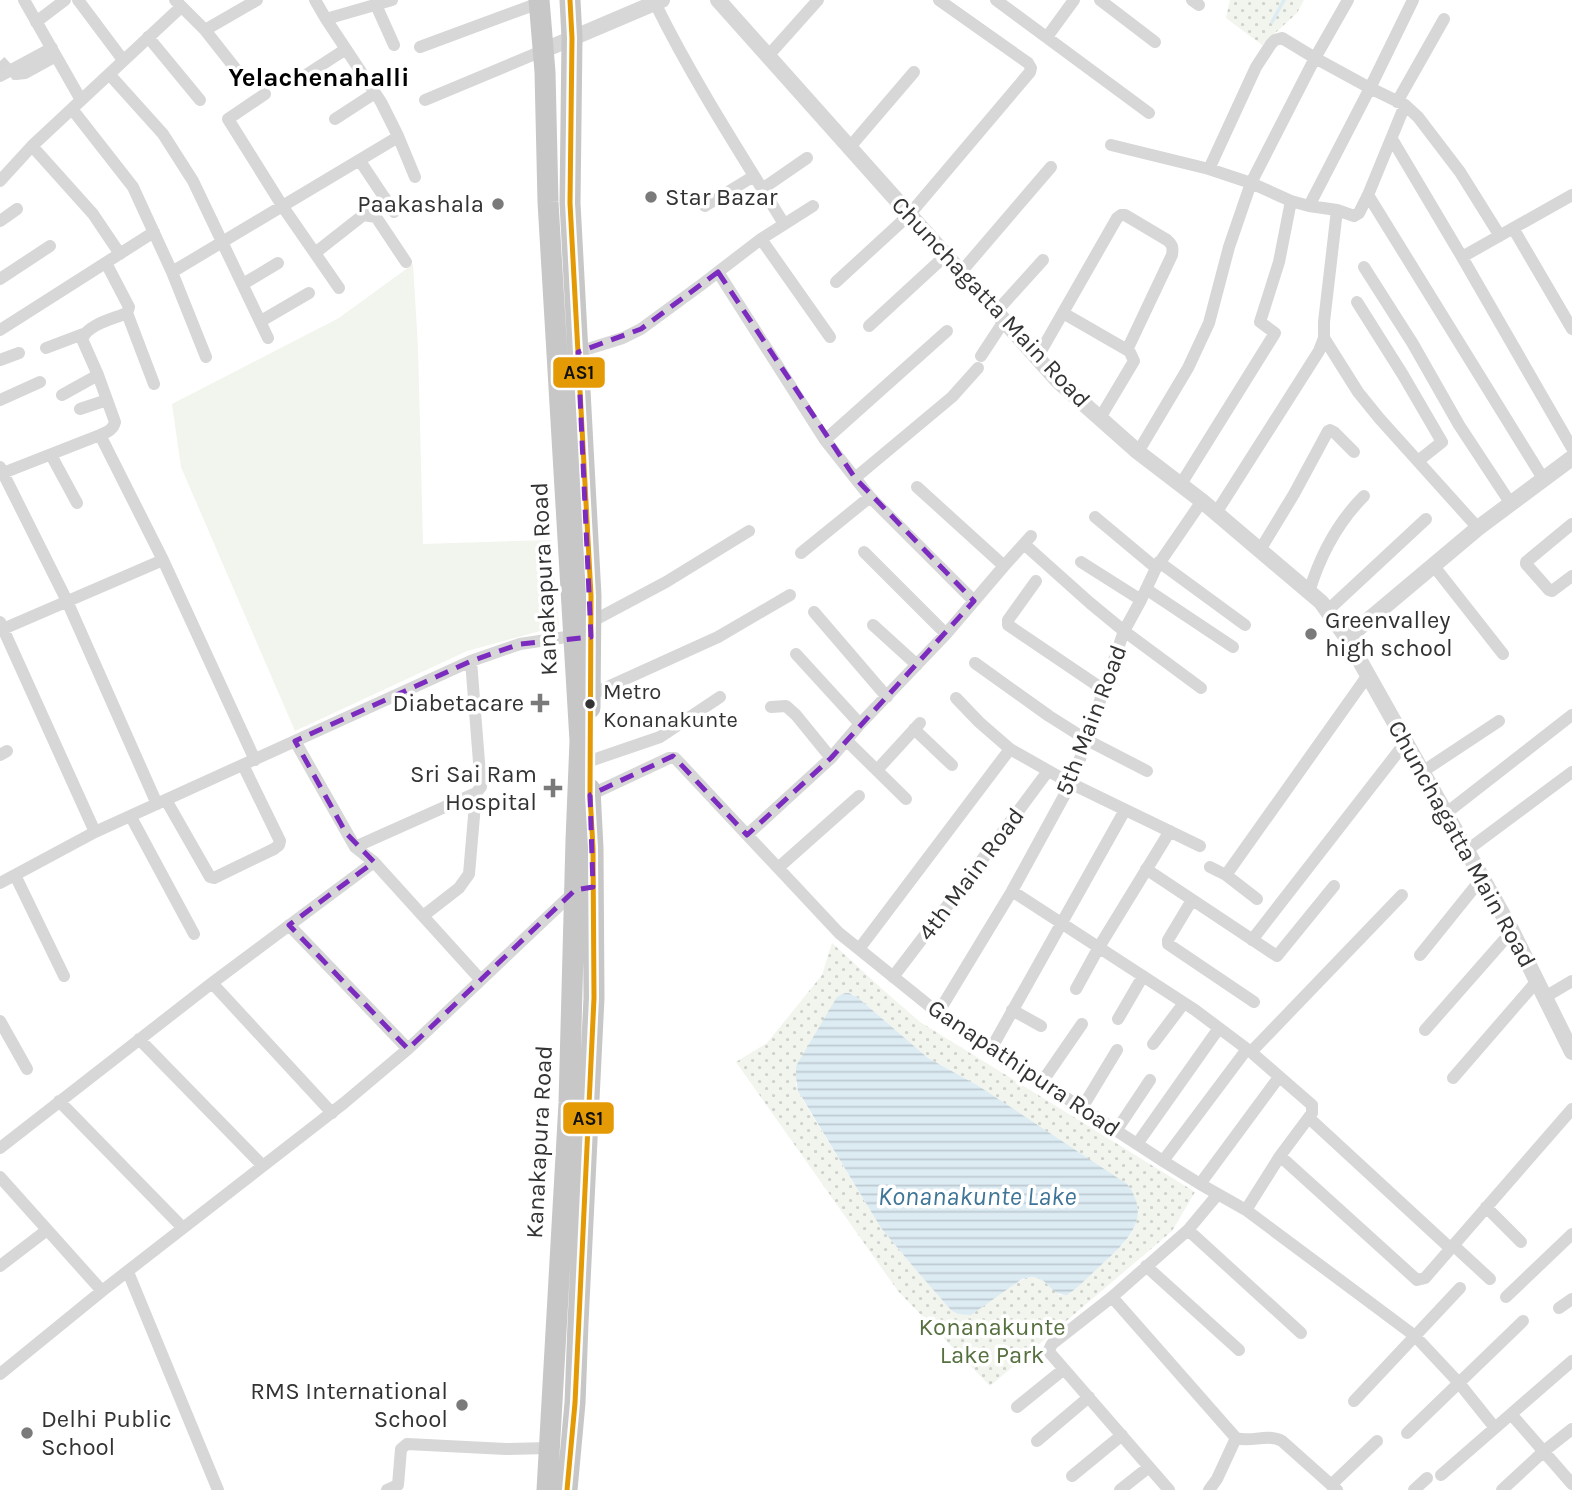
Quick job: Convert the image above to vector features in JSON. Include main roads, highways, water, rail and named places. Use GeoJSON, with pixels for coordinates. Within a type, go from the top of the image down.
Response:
{"type":"FeatureCollection","features":[{"type":"Feature","properties":{"kind":"highway","name":"Kanakapura Road"},"geometry":{"type":"LineString","coordinates":[[568,1490],[575,1404],[594,998],[584,889],[580,741],[585,631],[578,352],[570,202],[570,0]]}},
{"type":"Feature","properties":{"kind":"highway","name":"Kanakapura Road"},"geometry":{"type":"LineString","coordinates":[[540,1],[545,72],[548,202],[590,695],[593,848],[584,889],[547,1490]]}},
{"type":"Feature","properties":{"kind":"water","name":"Konanakunte Lake"},"geometry":{"type":"Polygon","coordinates":[[[845,993],[857,997],[928,1058],[977,1085],[1127,1184],[1138,1208],[1133,1230],[1119,1248],[1067,1295],[1060,1294],[1043,1281],[1031,1277],[1022,1279],[971,1315],[958,1314],[951,1310],[881,1228],[798,1091],[796,1078],[796,1066],[837,997],[845,993]]]}},
{"type":"Feature","properties":{"kind":"waterway"},"geometry":{"type":"LineString","coordinates":[[1272,22],[1284,0]]}},
{"type":"Feature","properties":{"kind":"tunnel"},"geometry":{"type":"LineString","coordinates":[[0,61],[11,73],[16,74]]}},
{"type":"Feature","properties":{"kind":"place","name":"Star Bazar"},"geometry":{"type":"Point","coordinates":[651,197]}},
{"type":"Feature","properties":{"kind":"place","name":"Paakashala"},"geometry":{"type":"Point","coordinates":[498,204]}},
{"type":"Feature","properties":{"kind":"place","name":"Greenvalley high school"},"geometry":{"type":"Point","coordinates":[1311,634]}},
{"type":"Feature","properties":{"kind":"place","name":"Diabetacare"},"geometry":{"type":"Point","coordinates":[540,703]}},
{"type":"Feature","properties":{"kind":"place","name":"Metro Konanakunte"},"geometry":{"type":"Point","coordinates":[590,704]}},
{"type":"Feature","properties":{"kind":"place","name":"Sri Sai Ram Hospital"},"geometry":{"type":"Point","coordinates":[553,788]}},
{"type":"Feature","properties":{"kind":"place","name":"RMS International School"},"geometry":{"type":"Point","coordinates":[462,1405]}},
{"type":"Feature","properties":{"kind":"place","name":"Delhi Public School"},"geometry":{"type":"Point","coordinates":[27,1433]}},
{"type":"Feature","properties":{"kind":"district","name":"Yelachenahalli"},"geometry":{"type":"Point","coordinates":[319,77]}},
{"type":"Feature","properties":{"kind":"park label","name":"Konanakunte Lake Park"},"geometry":{"type":"Point","coordinates":[992,1341]}}]}
